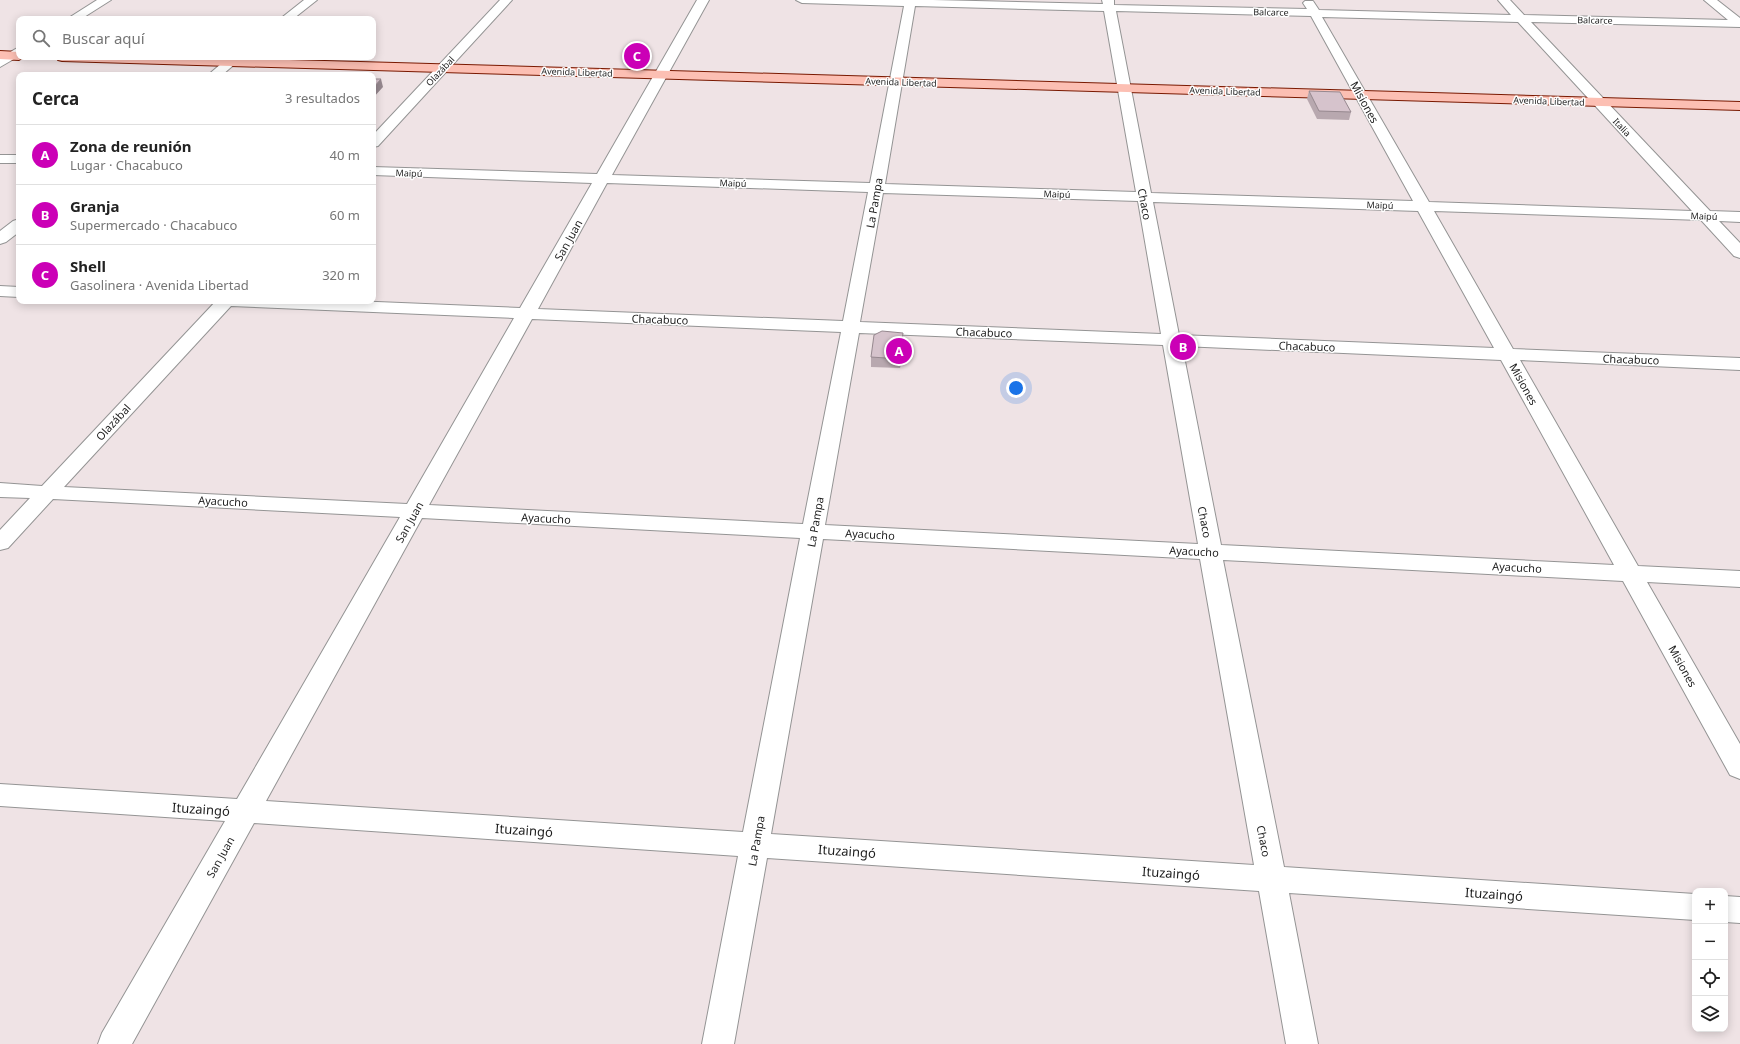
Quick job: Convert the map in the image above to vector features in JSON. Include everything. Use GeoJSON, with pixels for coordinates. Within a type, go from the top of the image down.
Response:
{"type":"FeatureCollection","features":[{"type":"Feature","properties":{"kind":"main road","name":"Avenida Libertad"},"geometry":{"type":"LineString","coordinates":[[234,60],[661,75],[1740,106]]}},
{"type":"Feature","properties":{"kind":"street"},"geometry":{"type":"LineString","coordinates":[[79,16],[105,0]]}},
{"type":"Feature","properties":{"kind":"street"},"geometry":{"type":"LineString","coordinates":[[290,16],[311,0]]}},
{"type":"Feature","properties":{"kind":"street","name":"Olazábal"},"geometry":{"type":"LineString","coordinates":[[376,140],[506,0]]}},
{"type":"Feature","properties":{"kind":"street","name":"San Juan"},"geometry":{"type":"LineString","coordinates":[[114,1044],[703,0]]}},
{"type":"Feature","properties":{"kind":"street","name":"Balcarce"},"geometry":{"type":"LineString","coordinates":[[802,0],[1311,7],[1521,19],[1740,24]]}},
{"type":"Feature","properties":{"kind":"street","name":"Italia"},"geometry":{"type":"LineString","coordinates":[[1504,0],[1740,253]]}},
{"type":"Feature","properties":{"kind":"street"},"geometry":{"type":"LineString","coordinates":[[1710,0],[1740,24]]}},
{"type":"Feature","properties":{"kind":"street","name":"La Pampa"},"geometry":{"type":"LineString","coordinates":[[718,1044],[911,1]]}},
{"type":"Feature","properties":{"kind":"street","name":"Chaco"},"geometry":{"type":"LineString","coordinates":[[1108,4],[1302,1044]]}},
{"type":"Feature","properties":{"kind":"street","name":"Misiones"},"geometry":{"type":"LineString","coordinates":[[1311,7],[1740,768]]}},
{"type":"Feature","properties":{"kind":"street"},"geometry":{"type":"LineString","coordinates":[[0,63],[13,54]]}},
{"type":"Feature","properties":{"kind":"street"},"geometry":{"type":"LineString","coordinates":[[218,72],[234,60]]}},
{"type":"Feature","properties":{"kind":"street"},"geometry":{"type":"LineString","coordinates":[[0,159],[16,159]]}},
{"type":"Feature","properties":{"kind":"street","name":"Maipú"},"geometry":{"type":"LineString","coordinates":[[376,171],[1740,217]]}},
{"type":"Feature","properties":{"kind":"street"},"geometry":{"type":"LineString","coordinates":[[0,239],[16,226]]}},
{"type":"Feature","properties":{"kind":"street"},"geometry":{"type":"LineString","coordinates":[[0,291],[16,292]]}},
{"type":"Feature","properties":{"kind":"street","name":"Olazábal"},"geometry":{"type":"LineString","coordinates":[[0,543],[223,304]]}},
{"type":"Feature","properties":{"kind":"street","name":"Chacabuco"},"geometry":{"type":"LineString","coordinates":[[301,304],[1740,364]]}},
{"type":"Feature","properties":{"kind":"street","name":"Ayacucho"},"geometry":{"type":"LineString","coordinates":[[0,490],[1740,578]]}},
{"type":"Feature","properties":{"kind":"street","name":"Ituzaingó"},"geometry":{"type":"LineString","coordinates":[[0,796],[1692,907]]}},
{"type":"Feature","properties":{"kind":"street"},"geometry":{"type":"LineString","coordinates":[[1728,909],[1740,910]]}},
{"type":"Feature","properties":{"kind":"building"},"geometry":{"type":"Polygon","coordinates":[[[376,79],[381,79],[376,85],[376,79]]]}},
{"type":"Feature","properties":{"kind":"building"},"geometry":{"type":"Polygon","coordinates":[[[1309,91],[1340,92],[1351,112],[1319,111],[1309,91]]]}},
{"type":"Feature","properties":{"kind":"building"},"geometry":{"type":"Polygon","coordinates":[[[882,331],[903,333],[900,359],[871,357],[874,335],[882,331]]]}},
{"type":"Feature","properties":{"kind":"place","name":"Shell"},"geometry":{"type":"Point","coordinates":[637,56]}},
{"type":"Feature","properties":{"kind":"place","name":"Granja"},"geometry":{"type":"Point","coordinates":[1183,347]}},
{"type":"Feature","properties":{"kind":"place","name":"Zona de reunión"},"geometry":{"type":"Point","coordinates":[899,351]}}]}
